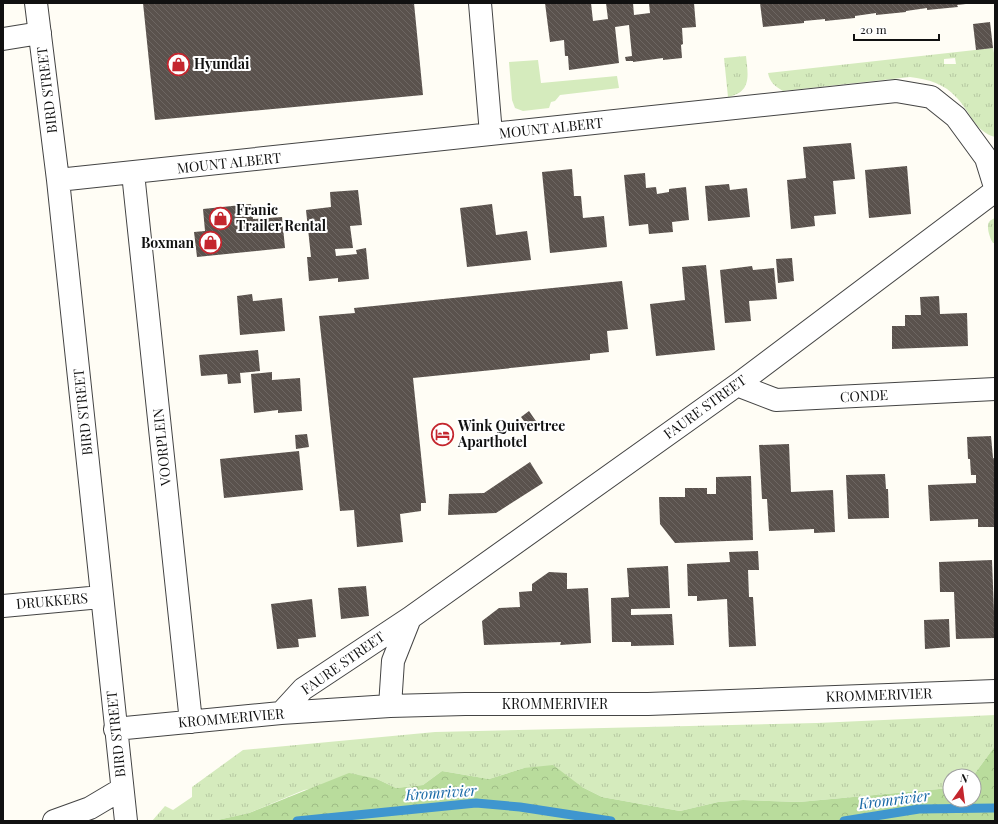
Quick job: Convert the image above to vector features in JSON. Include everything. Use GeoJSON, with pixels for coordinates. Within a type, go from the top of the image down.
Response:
{"type":"FeatureCollection","features":[{"type":"Feature","properties":{"kind":"street","name":"BIRD STREET"},"geometry":{"type":"LineString","coordinates":[[36,3],[58,180],[89,465],[115,729],[126,820]]}},
{"type":"Feature","properties":{"kind":"street"},"geometry":{"type":"LineString","coordinates":[[480,3],[491,134]]}},
{"type":"Feature","properties":{"kind":"street"},"geometry":{"type":"LineString","coordinates":[[3,39],[40,33]]}},
{"type":"Feature","properties":{"kind":"street","name":"MOUNT ALBERT"},"geometry":{"type":"LineString","coordinates":[[58,180],[896,91],[931,97],[956,117],[986,158],[995,188]]}},
{"type":"Feature","properties":{"kind":"street","name":"VOORPLEIN"},"geometry":{"type":"LineString","coordinates":[[133,173],[191,722]]}},
{"type":"Feature","properties":{"kind":"street","name":"FAURE STREET"},"geometry":{"type":"LineString","coordinates":[[281,713],[303,689],[410,618],[737,385],[995,191]]}},
{"type":"Feature","properties":{"kind":"street","name":"CONDE"},"geometry":{"type":"LineString","coordinates":[[737,385],[776,400],[995,389]]}},
{"type":"Feature","properties":{"kind":"street","name":"DRUKKERS"},"geometry":{"type":"LineString","coordinates":[[3,606],[101,597]]}},
{"type":"Feature","properties":{"kind":"street","name":"FAURE STREET"},"geometry":{"type":"LineString","coordinates":[[390,706],[393,661],[410,618]]}},
{"type":"Feature","properties":{"kind":"street","name":"KROMMERIVIER"},"geometry":{"type":"LineString","coordinates":[[115,729],[281,713],[390,706],[465,704],[648,704],[995,691]]}},
{"type":"Feature","properties":{"kind":"street"},"geometry":{"type":"LineString","coordinates":[[54,821],[90,808],[122,789]]}},
{"type":"Feature","properties":{"kind":"green space"},"geometry":{"type":"Polygon","coordinates":[[[993,48],[995,58],[995,137],[982,130],[977,125],[962,103],[952,93],[936,83],[923,79],[910,77],[783,91],[773,84],[768,73],[993,48]],[[955,58],[944,59],[944,64],[956,64],[955,58]]]}},
{"type":"Feature","properties":{"kind":"green space"},"geometry":{"type":"Polygon","coordinates":[[[746,56],[748,76],[745,87],[736,95],[728,97],[724,58],[746,56]]]}},
{"type":"Feature","properties":{"kind":"green space"},"geometry":{"type":"Polygon","coordinates":[[[538,60],[541,83],[617,76],[619,88],[560,95],[555,101],[551,102],[549,108],[523,111],[515,108],[512,100],[509,62],[538,60]]]}},
{"type":"Feature","properties":{"kind":"green space"},"geometry":{"type":"Polygon","coordinates":[[[995,218],[995,243],[993,243],[988,230],[988,224],[989,221],[995,218]]]}},
{"type":"Feature","properties":{"kind":"green space"},"geometry":{"type":"Polygon","coordinates":[[[995,715],[995,746],[979,768],[942,768],[942,789],[799,802],[743,800],[718,802],[680,811],[602,797],[582,787],[524,768],[489,779],[442,771],[423,785],[396,788],[377,779],[304,790],[249,813],[213,821],[152,821],[165,806],[173,810],[192,797],[192,787],[243,750],[435,732],[817,723],[995,715]]]}},
{"type":"Feature","properties":{"kind":"green space"},"geometry":{"type":"Polygon","coordinates":[[[995,746],[995,821],[213,821],[249,813],[349,773],[377,779],[396,788],[423,785],[442,771],[489,779],[524,768],[553,765],[582,787],[602,797],[680,811],[718,802],[743,800],[799,802],[942,789],[942,808],[982,808],[982,768],[979,768],[995,746]]]}},
{"type":"Feature","properties":{"kind":"building"},"geometry":{"type":"Polygon","coordinates":[[[143,3],[414,3],[423,95],[155,120],[143,3]]]}},
{"type":"Feature","properties":{"kind":"building"},"geometry":{"type":"Polygon","coordinates":[[[545,3],[591,3],[593,21],[608,19],[606,3],[633,3],[634,15],[650,13],[649,3],[694,3],[696,27],[682,28],[682,58],[663,60],[663,58],[633,62],[626,61],[625,57],[632,56],[629,25],[615,27],[619,63],[569,70],[568,56],[565,56],[564,40],[550,42],[545,3]]]}},
{"type":"Feature","properties":{"kind":"building"},"geometry":{"type":"Polygon","coordinates":[[[760,3],[966,4],[957,5],[958,7],[927,10],[927,8],[876,15],[876,13],[855,16],[855,18],[825,21],[825,19],[804,21],[804,23],[763,27],[760,3]]]}},
{"type":"Feature","properties":{"kind":"building"},"geometry":{"type":"Polygon","coordinates":[[[990,22],[993,48],[976,50],[973,24],[990,22]]]}},
{"type":"Feature","properties":{"kind":"building"},"geometry":{"type":"Polygon","coordinates":[[[851,143],[855,179],[833,181],[836,214],[814,216],[815,226],[791,229],[787,180],[806,178],[803,147],[851,143]]]}},
{"type":"Feature","properties":{"kind":"building"},"geometry":{"type":"Polygon","coordinates":[[[907,166],[911,214],[869,218],[865,170],[907,166]]]}},
{"type":"Feature","properties":{"kind":"building"},"geometry":{"type":"Polygon","coordinates":[[[572,169],[574,196],[581,196],[583,218],[604,216],[607,247],[550,253],[542,172],[572,169]]]}},
{"type":"Feature","properties":{"kind":"building"},"geometry":{"type":"Polygon","coordinates":[[[645,173],[646,188],[656,187],[657,194],[669,192],[669,189],[686,187],[689,220],[672,222],[673,232],[649,234],[648,224],[629,226],[624,175],[645,173]]]}},
{"type":"Feature","properties":{"kind":"building"},"geometry":{"type":"Polygon","coordinates":[[[729,184],[730,190],[747,188],[750,217],[708,221],[705,186],[729,184]]]}},
{"type":"Feature","properties":{"kind":"building"},"geometry":{"type":"Polygon","coordinates":[[[358,190],[362,225],[350,226],[353,248],[335,249],[336,256],[357,254],[356,250],[366,248],[369,279],[338,282],[338,278],[309,281],[307,257],[311,257],[306,210],[331,207],[330,192],[358,190]]]}},
{"type":"Feature","properties":{"kind":"building"},"geometry":{"type":"Polygon","coordinates":[[[251,204],[253,219],[282,217],[285,248],[197,257],[194,232],[205,231],[203,209],[251,204]]]}},
{"type":"Feature","properties":{"kind":"building"},"geometry":{"type":"Polygon","coordinates":[[[492,204],[496,235],[527,231],[531,260],[467,267],[460,208],[492,204]]]}},
{"type":"Feature","properties":{"kind":"building"},"geometry":{"type":"Polygon","coordinates":[[[792,258],[794,281],[778,283],[776,259],[792,258]]]}},
{"type":"Feature","properties":{"kind":"building"},"geometry":{"type":"Polygon","coordinates":[[[706,265],[715,350],[656,356],[650,304],[685,300],[682,267],[706,265]]]}},
{"type":"Feature","properties":{"kind":"building"},"geometry":{"type":"Polygon","coordinates":[[[752,266],[753,270],[774,268],[777,299],[749,301],[751,321],[725,323],[720,270],[752,266]]]}},
{"type":"Feature","properties":{"kind":"building"},"geometry":{"type":"Polygon","coordinates":[[[622,281],[628,329],[607,331],[609,352],[590,354],[590,360],[413,378],[426,503],[421,503],[421,511],[400,514],[403,542],[357,547],[354,510],[340,511],[319,316],[355,313],[354,308],[622,281]]]}},
{"type":"Feature","properties":{"kind":"building"},"geometry":{"type":"Polygon","coordinates":[[[252,294],[253,301],[282,298],[285,331],[240,335],[237,296],[252,294]]]}},
{"type":"Feature","properties":{"kind":"building"},"geometry":{"type":"Polygon","coordinates":[[[939,296],[940,314],[967,313],[968,346],[892,349],[892,326],[905,326],[905,315],[921,315],[920,297],[939,296]]]}},
{"type":"Feature","properties":{"kind":"building"},"geometry":{"type":"Polygon","coordinates":[[[258,350],[260,371],[240,373],[241,383],[228,384],[227,374],[201,376],[199,355],[258,350]]]}},
{"type":"Feature","properties":{"kind":"building"},"geometry":{"type":"Polygon","coordinates":[[[272,372],[272,380],[300,378],[302,411],[278,413],[278,410],[254,413],[251,374],[272,372]]]}},
{"type":"Feature","properties":{"kind":"building"},"geometry":{"type":"Polygon","coordinates":[[[529,411],[538,424],[530,429],[521,417],[529,411]]]}},
{"type":"Feature","properties":{"kind":"building"},"geometry":{"type":"Polygon","coordinates":[[[307,434],[309,447],[296,449],[295,435],[307,434]]]}},
{"type":"Feature","properties":{"kind":"building"},"geometry":{"type":"Polygon","coordinates":[[[991,436],[993,458],[995,459],[995,527],[978,527],[978,519],[930,521],[928,485],[976,483],[976,475],[971,475],[970,459],[968,459],[967,437],[991,436]]]}},
{"type":"Feature","properties":{"kind":"building"},"geometry":{"type":"Polygon","coordinates":[[[789,444],[791,492],[833,490],[835,532],[814,533],[814,529],[769,531],[767,499],[762,499],[759,445],[789,444]]]}},
{"type":"Feature","properties":{"kind":"building"},"geometry":{"type":"Polygon","coordinates":[[[299,451],[303,490],[224,498],[220,459],[299,451]]]}},
{"type":"Feature","properties":{"kind":"building"},"geometry":{"type":"Polygon","coordinates":[[[530,462],[543,483],[496,513],[448,515],[449,494],[484,493],[530,462]]]}},
{"type":"Feature","properties":{"kind":"building"},"geometry":{"type":"Polygon","coordinates":[[[885,474],[886,489],[888,489],[889,518],[848,519],[846,475],[885,474]]]}},
{"type":"Feature","properties":{"kind":"building"},"geometry":{"type":"Polygon","coordinates":[[[751,476],[753,540],[675,543],[660,524],[659,497],[685,497],[685,488],[707,488],[707,494],[716,494],[716,477],[751,476]]]}},
{"type":"Feature","properties":{"kind":"building"},"geometry":{"type":"Polygon","coordinates":[[[758,551],[759,570],[748,570],[749,597],[753,597],[756,646],[729,647],[727,599],[697,601],[697,596],[688,596],[687,564],[730,562],[729,552],[758,551]]]}},
{"type":"Feature","properties":{"kind":"building"},"geometry":{"type":"Polygon","coordinates":[[[992,560],[995,638],[956,639],[954,592],[940,592],[939,562],[992,560]]]}},
{"type":"Feature","properties":{"kind":"building"},"geometry":{"type":"Polygon","coordinates":[[[668,566],[670,608],[631,609],[631,615],[672,614],[674,645],[631,646],[631,642],[612,642],[611,598],[629,597],[627,568],[668,566]]]}},
{"type":"Feature","properties":{"kind":"building"},"geometry":{"type":"Polygon","coordinates":[[[549,572],[567,573],[567,589],[588,588],[591,643],[560,645],[561,642],[484,645],[482,621],[499,608],[520,607],[519,592],[532,591],[532,584],[549,572]]]}},
{"type":"Feature","properties":{"kind":"building"},"geometry":{"type":"Polygon","coordinates":[[[366,586],[369,616],[341,619],[338,588],[366,586]]]}},
{"type":"Feature","properties":{"kind":"building"},"geometry":{"type":"Polygon","coordinates":[[[312,599],[316,637],[298,639],[299,647],[277,649],[271,604],[312,599]]]}},
{"type":"Feature","properties":{"kind":"building"},"geometry":{"type":"Polygon","coordinates":[[[949,619],[950,647],[925,649],[924,620],[949,619]]]}},
{"type":"Feature","properties":{"kind":"waterway","name":"Kromrivier"},"geometry":{"type":"LineString","coordinates":[[297,821],[476,803],[520,807],[611,821]]}},
{"type":"Feature","properties":{"kind":"waterway","name":"Kromrivier"},"geometry":{"type":"LineString","coordinates":[[844,821],[919,809],[995,808]]}},
{"type":"Feature","properties":{"kind":"place","name":"Hyundai"},"geometry":{"type":"Point","coordinates":[179,64]}},
{"type":"Feature","properties":{"kind":"place","name":"Franic Trailer Rental"},"geometry":{"type":"Point","coordinates":[220,218]}},
{"type":"Feature","properties":{"kind":"place","name":"Boxman"},"geometry":{"type":"Point","coordinates":[210,243]}},
{"type":"Feature","properties":{"kind":"place","name":"Wink Quivertree Aparthotel"},"geometry":{"type":"Point","coordinates":[442,434]}}]}
